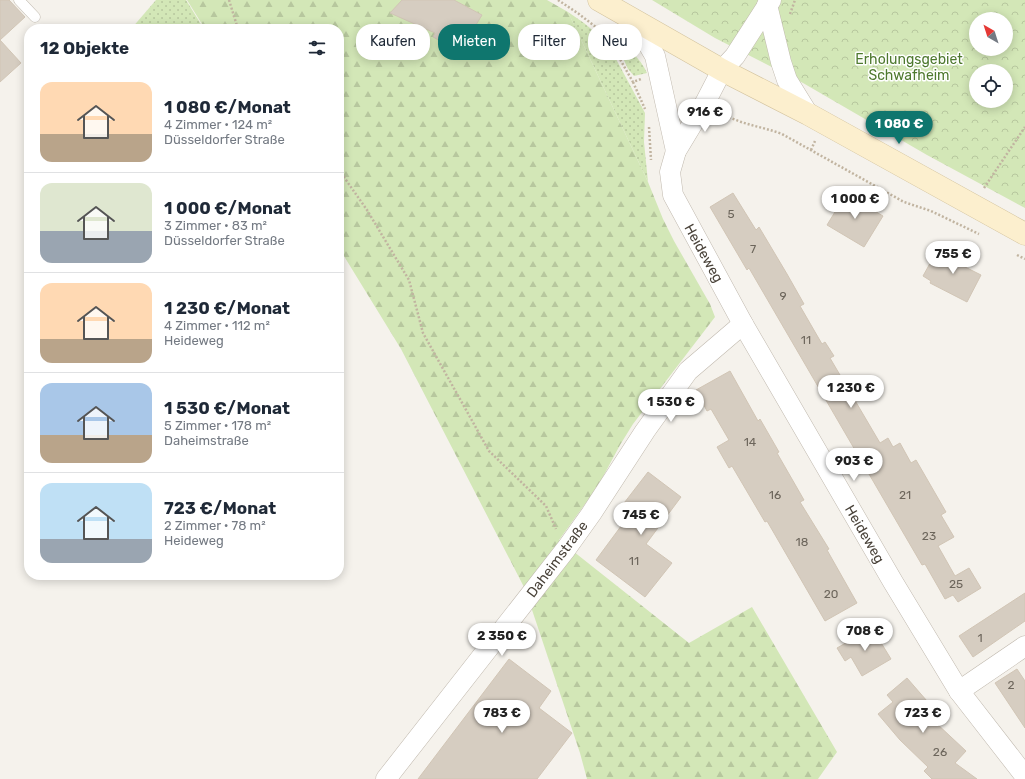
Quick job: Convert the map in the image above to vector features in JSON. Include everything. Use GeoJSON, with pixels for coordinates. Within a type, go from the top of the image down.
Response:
{"type":"FeatureCollection","features":[{"type":"Feature","properties":{"kind":"main road"},"geometry":{"type":"LineString","coordinates":[[599,0],[722,70],[808,114],[1025,234]]}},
{"type":"Feature","properties":{"kind":"street","name":"Heideweg"},"geometry":{"type":"LineString","coordinates":[[769,3],[735,56],[722,70],[705,103],[676,151],[670,172],[673,195],[743,324],[893,582],[959,691],[1025,776]]}},
{"type":"Feature","properties":{"kind":"street"},"geometry":{"type":"LineString","coordinates":[[769,3],[781,62],[787,80],[808,114]]}},
{"type":"Feature","properties":{"kind":"street","name":"Heideweg"},"geometry":{"type":"LineString","coordinates":[[634,20],[654,56],[676,151]]}},
{"type":"Feature","properties":{"kind":"street","name":"Daheimstraße"},"geometry":{"type":"LineString","coordinates":[[386,779],[566,549],[591,514],[645,431],[688,371],[743,324]]}},
{"type":"Feature","properties":{"kind":"street"},"geometry":{"type":"LineString","coordinates":[[959,691],[1025,646]]}},
{"type":"Feature","properties":{"kind":"lane"},"geometry":{"type":"LineString","coordinates":[[19,0],[35,17]]}},
{"type":"Feature","properties":{"kind":"path"},"geometry":{"type":"LineString","coordinates":[[229,0],[236,24]]}},
{"type":"Feature","properties":{"kind":"path"},"geometry":{"type":"LineString","coordinates":[[558,0],[606,35],[633,82],[646,111]]}},
{"type":"Feature","properties":{"kind":"path"},"geometry":{"type":"LineString","coordinates":[[633,82],[645,78],[659,79]]}},
{"type":"Feature","properties":{"kind":"path"},"geometry":{"type":"LineString","coordinates":[[705,103],[739,122],[766,128],[782,134],[904,202],[931,211],[980,235]]}},
{"type":"Feature","properties":{"kind":"path"},"geometry":{"type":"LineString","coordinates":[[649,125],[650,152],[653,166]]}},
{"type":"Feature","properties":{"kind":"path"},"geometry":{"type":"LineString","coordinates":[[972,205],[1025,127]]}},
{"type":"Feature","properties":{"kind":"path"},"geometry":{"type":"LineString","coordinates":[[344,177],[367,210],[409,280],[423,333],[490,452],[546,506],[566,549]]}},
{"type":"Feature","properties":{"kind":"path"},"geometry":{"type":"LineString","coordinates":[[1012,252],[1025,259]]}},
{"type":"Feature","properties":{"kind":"green space"},"geometry":{"type":"Polygon","coordinates":[[[156,0],[186,0],[201,24],[135,24],[156,0]]]}},
{"type":"Feature","properties":{"kind":"green space"},"geometry":{"type":"Polygon","coordinates":[[[187,0],[547,0],[568,12],[574,24],[518,24],[518,60],[580,60],[580,38],[588,54],[588,60],[591,60],[648,182],[663,219],[710,304],[715,317],[633,424],[598,486],[559,540],[689,643],[752,607],[837,752],[818,779],[587,779],[580,753],[525,589],[401,349],[344,256],[344,24],[202,24],[187,0]]]}},
{"type":"Feature","properties":{"kind":"green space","name":"Erholungsgebiet Schwafheim"},"geometry":{"type":"Polygon","coordinates":[[[652,0],[1025,0],[1025,208],[927,155],[803,83],[715,38],[652,0]]]}},
{"type":"Feature","properties":{"kind":"green space"},"geometry":{"type":"Polygon","coordinates":[[[568,12],[588,26],[588,54],[580,38],[580,24],[574,24],[568,12]]]}},
{"type":"Feature","properties":{"kind":"green space"},"geometry":{"type":"Polygon","coordinates":[[[591,60],[617,60],[645,113],[644,142],[648,182],[591,60]]]}},
{"type":"Feature","properties":{"kind":"green space"},"geometry":{"type":"Polygon","coordinates":[[[624,60],[639,60],[647,73],[634,76],[628,69],[624,60]]]}},
{"type":"Feature","properties":{"kind":"building"},"geometry":{"type":"Polygon","coordinates":[[[0,0],[9,0],[25,17],[0,40],[0,0]]]}},
{"type":"Feature","properties":{"kind":"building"},"geometry":{"type":"Polygon","coordinates":[[[402,0],[454,0],[482,15],[476,24],[438,24],[438,40],[433,37],[435,33],[430,31],[430,24],[415,24],[390,13],[402,0]]]}},
{"type":"Feature","properties":{"kind":"building"},"geometry":{"type":"Polygon","coordinates":[[[0,40],[21,63],[0,82],[0,40]]]}},
{"type":"Feature","properties":{"kind":"building"},"geometry":{"type":"Polygon","coordinates":[[[733,193],[756,230],[759,227],[787,274],[804,304],[800,306],[822,344],[825,342],[834,356],[830,358],[880,443],[888,438],[893,447],[900,443],[911,463],[916,460],[946,512],[941,515],[954,537],[938,546],[955,576],[969,568],[981,588],[958,602],[953,595],[945,599],[925,564],[922,565],[749,268],[747,270],[710,207],[733,193]]]}},
{"type":"Feature","properties":{"kind":"building"},"geometry":{"type":"Polygon","coordinates":[[[846,194],[883,216],[864,247],[827,225],[846,194]]]}},
{"type":"Feature","properties":{"kind":"building"},"geometry":{"type":"Polygon","coordinates":[[[948,248],[967,258],[963,266],[981,275],[967,302],[930,283],[931,281],[923,276],[933,258],[941,262],[948,248]]]}},
{"type":"Feature","properties":{"kind":"building"},"geometry":{"type":"Polygon","coordinates":[[[730,371],[758,421],[760,419],[779,452],[777,453],[804,500],[800,502],[829,549],[827,550],[857,603],[825,621],[767,521],[765,522],[732,466],[729,468],[717,447],[729,440],[711,409],[707,411],[696,390],[730,371]]]}},
{"type":"Feature","properties":{"kind":"building"},"geometry":{"type":"Polygon","coordinates":[[[648,472],[681,497],[646,544],[672,563],[645,597],[596,560],[630,514],[621,507],[648,472]]]}},
{"type":"Feature","properties":{"kind":"building"},"geometry":{"type":"Polygon","coordinates":[[[1025,593],[1025,621],[973,657],[959,636],[1025,593]]]}},
{"type":"Feature","properties":{"kind":"building"},"geometry":{"type":"Polygon","coordinates":[[[872,628],[891,659],[862,676],[851,657],[845,661],[837,648],[872,628]]]}},
{"type":"Feature","properties":{"kind":"building"},"geometry":{"type":"Polygon","coordinates":[[[509,659],[551,691],[539,708],[572,733],[537,779],[418,779],[509,659]]]}},
{"type":"Feature","properties":{"kind":"building"},"geometry":{"type":"Polygon","coordinates":[[[1017,669],[1025,681],[1025,728],[995,683],[1017,669]]]}},
{"type":"Feature","properties":{"kind":"building"},"geometry":{"type":"Polygon","coordinates":[[[907,678],[927,701],[920,708],[966,751],[955,763],[977,779],[932,779],[924,771],[928,767],[900,740],[878,714],[893,702],[887,695],[907,678]]]}}]}
